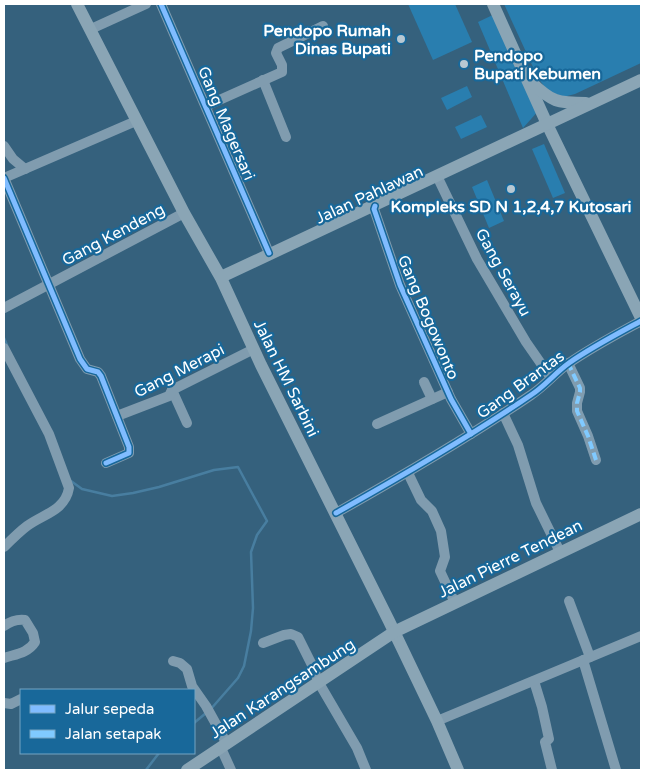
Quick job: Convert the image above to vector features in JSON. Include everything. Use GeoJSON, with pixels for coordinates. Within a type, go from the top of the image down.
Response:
{"type":"FeatureCollection","features":[{"type":"Feature","properties":{"kind":"main road","name":"Jalan HM Sarbini"},"geometry":{"type":"LineString","coordinates":[[77,4],[184,213],[220,277],[437,721],[458,770]]}},
{"type":"Feature","properties":{"kind":"main road"},"geometry":{"type":"LineString","coordinates":[[493,4],[547,124],[641,320]]}},
{"type":"Feature","properties":{"kind":"main road"},"geometry":{"type":"LineString","coordinates":[[526,79],[555,101],[591,103]]}},
{"type":"Feature","properties":{"kind":"main road","name":"Jalan Pahlawan"},"geometry":{"type":"LineString","coordinates":[[220,277],[641,80]]}},
{"type":"Feature","properties":{"kind":"main road"},"geometry":{"type":"LineString","coordinates":[[529,133],[540,109]]}},
{"type":"Feature","properties":{"kind":"main road"},"geometry":{"type":"LineString","coordinates":[[555,139],[563,116]]}},
{"type":"Feature","properties":{"kind":"main road","name":"Jalan Pierre Tendean"},"geometry":{"type":"LineString","coordinates":[[394,632],[641,514]]}},
{"type":"Feature","properties":{"kind":"main road","name":"Jalan Karangsambung"},"geometry":{"type":"LineString","coordinates":[[187,770],[394,632]]}},
{"type":"Feature","properties":{"kind":"street"},"geometry":{"type":"LineString","coordinates":[[91,29],[146,4]]}},
{"type":"Feature","properties":{"kind":"street","name":"Gang Magersari"},"geometry":{"type":"LineString","coordinates":[[161,4],[269,253]]}},
{"type":"Feature","properties":{"kind":"street"},"geometry":{"type":"LineString","coordinates":[[206,106],[282,72],[282,65],[276,53],[278,48],[323,26]]}},
{"type":"Feature","properties":{"kind":"street"},"geometry":{"type":"LineString","coordinates":[[263,80],[286,137]]}},
{"type":"Feature","properties":{"kind":"street"},"geometry":{"type":"LineString","coordinates":[[106,463],[126,454],[130,450],[118,416],[101,376],[98,372],[87,370],[83,366],[4,178],[136,121]]}},
{"type":"Feature","properties":{"kind":"street"},"geometry":{"type":"LineString","coordinates":[[4,146],[13,159],[25,169]]}},
{"type":"Feature","properties":{"kind":"street","name":"Gang Serayu"},"geometry":{"type":"LineString","coordinates":[[437,176],[477,259],[526,342],[551,378]]}},
{"type":"Feature","properties":{"kind":"street","name":"Gang Bogowonto"},"geometry":{"type":"LineString","coordinates":[[375,206],[374,210],[395,273],[448,392],[472,434]]}},
{"type":"Feature","properties":{"kind":"street","name":"Gang Kendeng"},"geometry":{"type":"LineString","coordinates":[[4,308],[184,213]]}},
{"type":"Feature","properties":{"kind":"street","name":"Gang Brantas"},"geometry":{"type":"LineString","coordinates":[[336,513],[408,473],[472,434],[532,394],[568,363],[641,320]]}},
{"type":"Feature","properties":{"kind":"street"},"geometry":{"type":"LineString","coordinates":[[4,348],[49,434],[69,488],[68,494],[58,509],[28,525],[4,547]]}},
{"type":"Feature","properties":{"kind":"street","name":"Gang Merapi"},"geometry":{"type":"LineString","coordinates":[[118,416],[169,396],[172,390],[254,349]]}},
{"type":"Feature","properties":{"kind":"street"},"geometry":{"type":"LineString","coordinates":[[568,363],[580,388],[577,411],[596,460]]}},
{"type":"Feature","properties":{"kind":"street"},"geometry":{"type":"LineString","coordinates":[[424,382],[432,399]]}},
{"type":"Feature","properties":{"kind":"street"},"geometry":{"type":"LineString","coordinates":[[172,390],[188,423]]}},
{"type":"Feature","properties":{"kind":"street"},"geometry":{"type":"LineString","coordinates":[[377,424],[448,392]]}},
{"type":"Feature","properties":{"kind":"street"},"geometry":{"type":"LineString","coordinates":[[503,413],[518,445],[536,503],[560,552]]}},
{"type":"Feature","properties":{"kind":"street"},"geometry":{"type":"LineString","coordinates":[[408,473],[421,500],[432,511],[441,531],[445,557],[440,571],[455,603]]}},
{"type":"Feature","properties":{"kind":"street"},"geometry":{"type":"LineString","coordinates":[[568,601],[587,658],[616,770]]}},
{"type":"Feature","properties":{"kind":"street"},"geometry":{"type":"LineString","coordinates":[[4,626],[10,622],[25,620],[34,633],[35,642],[31,648],[4,658]]}},
{"type":"Feature","properties":{"kind":"street"},"geometry":{"type":"LineString","coordinates":[[263,643],[284,635],[291,634],[298,637],[319,683],[358,748],[366,770]]}},
{"type":"Feature","properties":{"kind":"street"},"geometry":{"type":"LineString","coordinates":[[437,721],[641,636]]}},
{"type":"Feature","properties":{"kind":"street"},"geometry":{"type":"LineString","coordinates":[[173,661],[180,663],[187,669],[194,689]]}},
{"type":"Feature","properties":{"kind":"street"},"geometry":{"type":"LineString","coordinates":[[534,680],[547,724],[549,739],[545,742],[552,770]]}},
{"type":"Feature","properties":{"kind":"street"},"geometry":{"type":"LineString","coordinates":[[195,690],[206,706],[224,746],[231,770]]}},
{"type":"Feature","properties":{"kind":"street"},"geometry":{"type":"LineString","coordinates":[[4,703],[12,704],[20,700]]}},
{"type":"Feature","properties":{"kind":"shaded area"},"geometry":{"type":"Polygon","coordinates":[[[408,4],[455,4],[472,42],[433,60],[408,4]]]}},
{"type":"Feature","properties":{"kind":"shaded area"},"geometry":{"type":"Polygon","coordinates":[[[504,4],[641,4],[641,63],[575,94],[563,97],[547,90],[538,78],[504,4]]]}},
{"type":"Feature","properties":{"kind":"shaded area"},"geometry":{"type":"Polygon","coordinates":[[[497,13],[540,109],[523,128],[478,22],[497,13]]]}},
{"type":"Feature","properties":{"kind":"shaded area"},"geometry":{"type":"Polygon","coordinates":[[[467,86],[472,97],[447,110],[441,98],[467,86]]]}},
{"type":"Feature","properties":{"kind":"shaded area"},"geometry":{"type":"Polygon","coordinates":[[[481,115],[487,127],[461,139],[455,127],[481,115]]]}},
{"type":"Feature","properties":{"kind":"shaded area"},"geometry":{"type":"Polygon","coordinates":[[[544,144],[565,193],[553,198],[532,149],[544,144]]]}},
{"type":"Feature","properties":{"kind":"shaded area"},"geometry":{"type":"Polygon","coordinates":[[[487,180],[504,221],[489,228],[472,187],[487,180]]]}},
{"type":"Feature","properties":{"kind":"waterway"},"geometry":{"type":"LineString","coordinates":[[4,338],[7,345]]}},
{"type":"Feature","properties":{"kind":"waterway"},"geometry":{"type":"LineString","coordinates":[[71,481],[82,489],[112,496],[159,487],[214,470],[238,467],[267,521],[257,535],[251,552],[253,608],[251,631],[244,666],[238,678],[210,710]]}},
{"type":"Feature","properties":{"kind":"waterway"},"geometry":{"type":"LineString","coordinates":[[195,722],[206,713]]}},
{"type":"Feature","properties":{"kind":"waterway"},"geometry":{"type":"LineString","coordinates":[[146,770],[158,754]]}},
{"type":"Feature","properties":{"kind":"marked path"},"geometry":{"type":"LineString","coordinates":[[568,363],[580,388],[577,411],[596,460]]}},
{"type":"Feature","properties":{"kind":"cycle path"},"geometry":{"type":"LineString","coordinates":[[161,4],[269,253]]}},
{"type":"Feature","properties":{"kind":"cycle path"},"geometry":{"type":"LineString","coordinates":[[4,178],[80,359],[87,369],[98,372],[101,376],[129,447],[129,453],[106,463]]}},
{"type":"Feature","properties":{"kind":"cycle path"},"geometry":{"type":"LineString","coordinates":[[375,206],[374,209],[400,285],[451,399],[471,434]]}},
{"type":"Feature","properties":{"kind":"cycle path"},"geometry":{"type":"LineString","coordinates":[[336,513],[410,471],[483,426],[536,391],[578,357],[641,321]]}},
{"type":"Feature","properties":{"kind":"place","name":"Pendopo Rumah Dinas Bupati"},"geometry":{"type":"Point","coordinates":[401,39]}},
{"type":"Feature","properties":{"kind":"place","name":"Pendopo Bupati Kebumen"},"geometry":{"type":"Point","coordinates":[464,64]}},
{"type":"Feature","properties":{"kind":"place","name":"Kompleks SD N 1,2,4,7 Kutosari"},"geometry":{"type":"Point","coordinates":[511,189]}}]}
